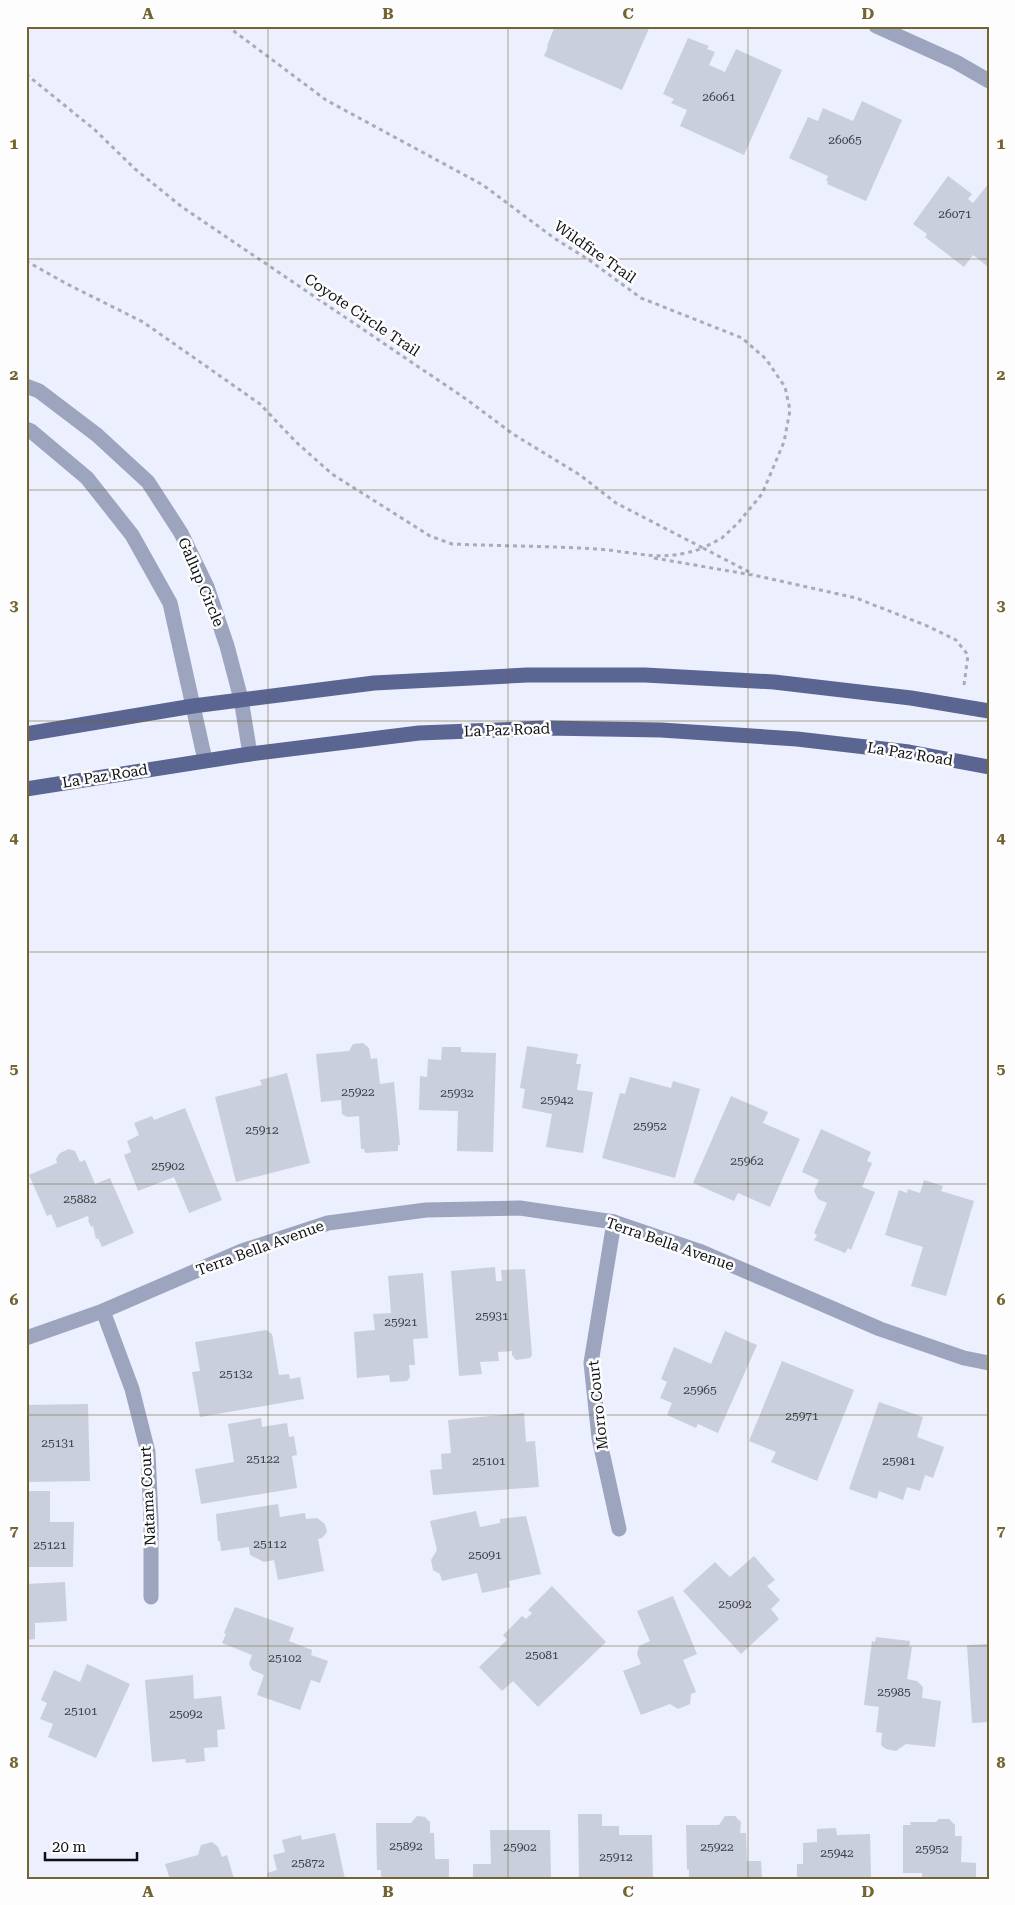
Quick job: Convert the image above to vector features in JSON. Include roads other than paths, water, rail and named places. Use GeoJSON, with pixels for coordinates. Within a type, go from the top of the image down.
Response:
{"type":"FeatureCollection","features":[{"type":"Feature","properties":{"kind":"main road"},"geometry":{"type":"LineString","coordinates":[[26,734],[193,706],[374,683],[527,675],[645,675],[774,682],[989,711]]}},
{"type":"Feature","properties":{"kind":"main road","name":"La Paz Road"},"geometry":{"type":"LineString","coordinates":[[26,789],[205,760],[419,733],[545,728],[661,730],[797,739],[909,752],[989,767]]}},
{"type":"Feature","properties":{"kind":"street"},"geometry":{"type":"LineString","coordinates":[[876,26],[956,62],[989,81]]}},
{"type":"Feature","properties":{"kind":"street","name":"Gallup Circle"},"geometry":{"type":"LineString","coordinates":[[26,386],[39,391],[97,435],[148,482],[181,533],[207,587],[227,646],[241,699],[250,754]]}},
{"type":"Feature","properties":{"kind":"street"},"geometry":{"type":"LineString","coordinates":[[26,429],[31,431],[87,478],[132,535],[170,602],[205,760]]}},
{"type":"Feature","properties":{"kind":"street","name":"Terra Bella Avenue"},"geometry":{"type":"LineString","coordinates":[[26,1338],[103,1311],[242,1251],[328,1223],[426,1210],[520,1208],[614,1222],[699,1251],[880,1329],[964,1358],[989,1363]]}},
{"type":"Feature","properties":{"kind":"street","name":"Morro Court"},"geometry":{"type":"LineString","coordinates":[[614,1222],[591,1363],[599,1438],[619,1529]]}},
{"type":"Feature","properties":{"kind":"street","name":"Natama Court"},"geometry":{"type":"LineString","coordinates":[[103,1311],[132,1389],[148,1452],[151,1519],[151,1597]]}}]}
